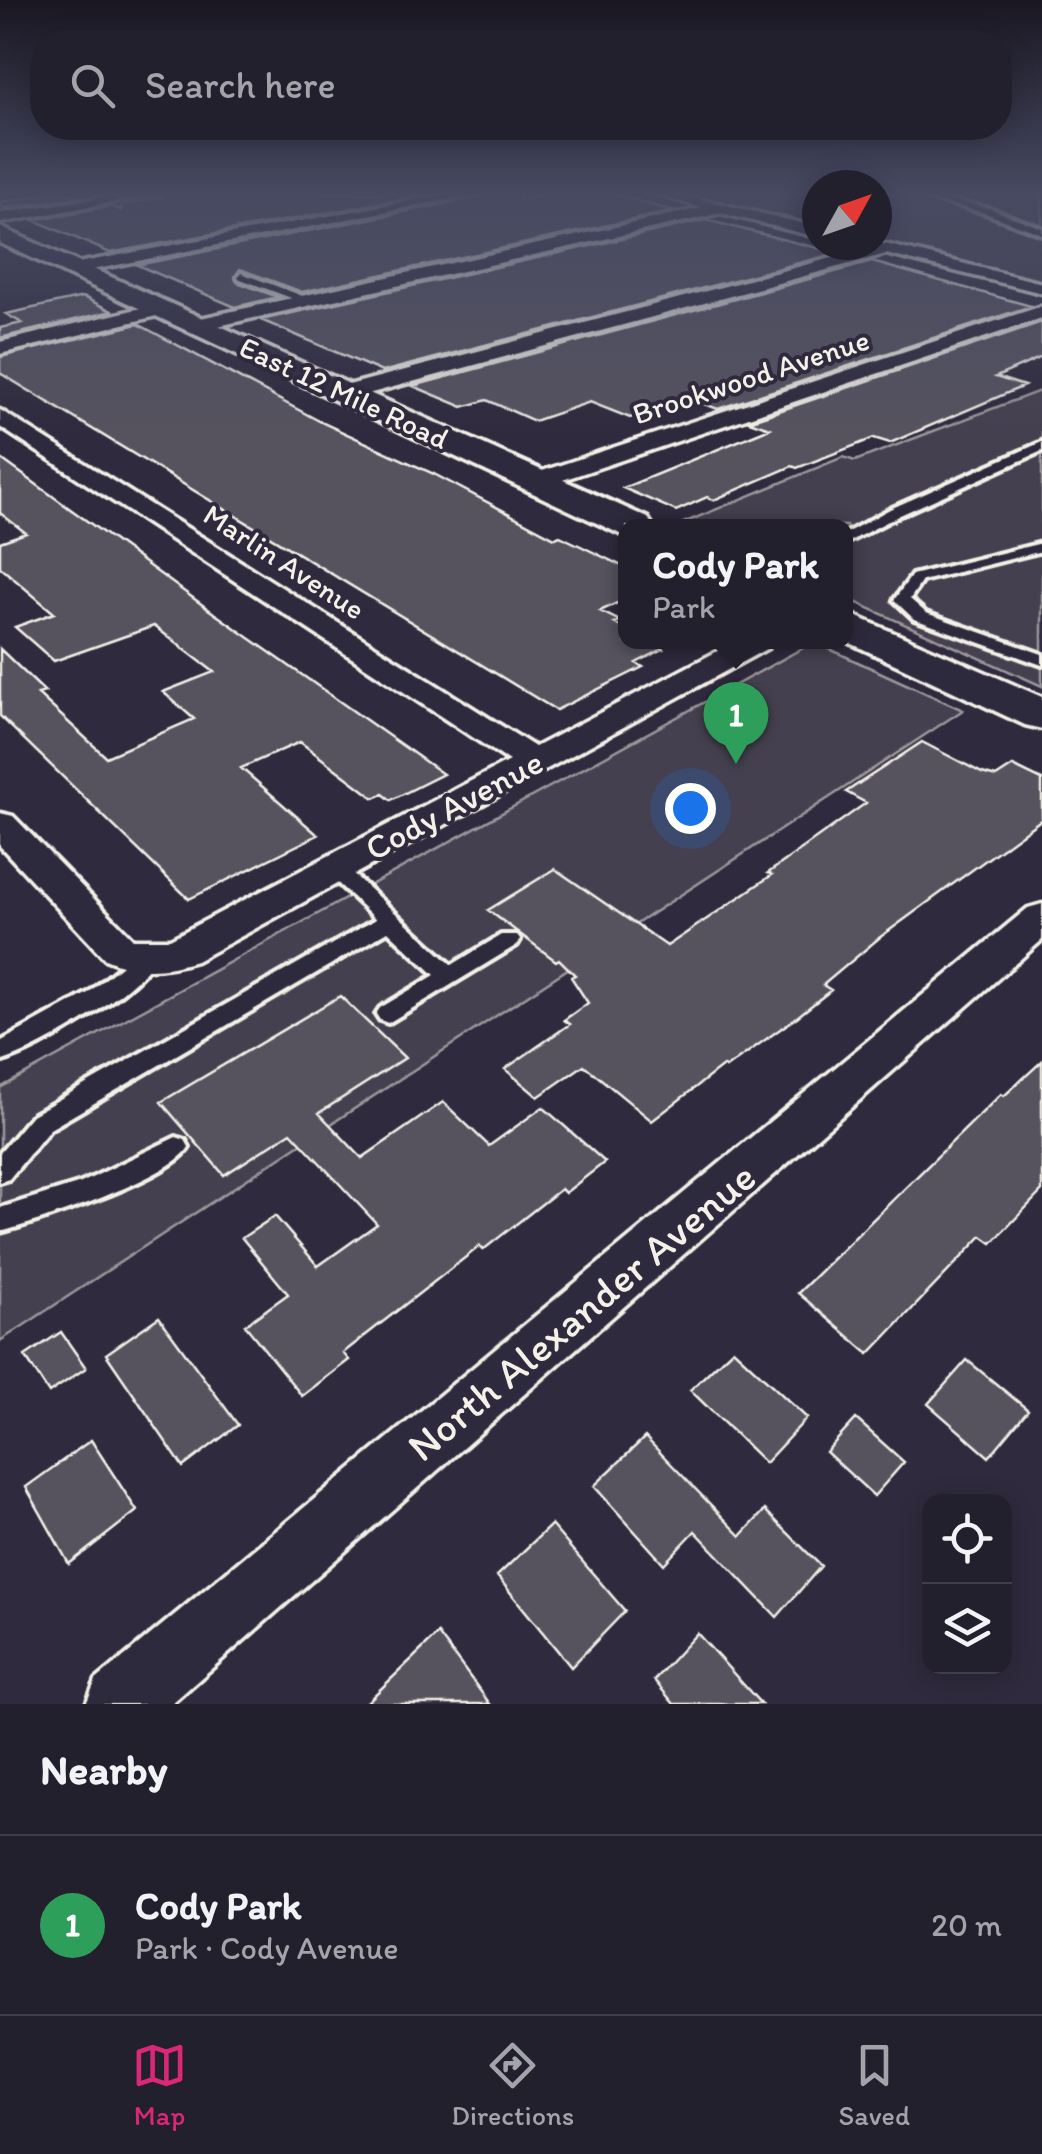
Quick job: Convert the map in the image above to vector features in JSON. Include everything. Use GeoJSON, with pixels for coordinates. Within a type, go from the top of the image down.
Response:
{"type":"FeatureCollection","features":[{"type":"Feature","properties":{"kind":"main road","name":"East 12 Mile Road"},"geometry":{"type":"LineString","coordinates":[[80,273],[619,519]]}},
{"type":"Feature","properties":{"kind":"main road"},"geometry":{"type":"LineString","coordinates":[[853,628],[1042,716]]}},
{"type":"Feature","properties":{"kind":"street"},"geometry":{"type":"LineString","coordinates":[[196,325],[429,273]]}},
{"type":"Feature","properties":{"kind":"street"},"geometry":{"type":"LineString","coordinates":[[345,393],[785,273]]}},
{"type":"Feature","properties":{"kind":"street"},"geometry":{"type":"LineString","coordinates":[[980,273],[1042,288]]}},
{"type":"Feature","properties":{"kind":"street"},"geometry":{"type":"LineString","coordinates":[[0,348],[162,309]]}},
{"type":"Feature","properties":{"kind":"street","name":"Brookwood Avenue"},"geometry":{"type":"LineString","coordinates":[[536,481],[1042,312]]}},
{"type":"Feature","properties":{"kind":"street","name":"Marlin Avenue"},"geometry":{"type":"LineString","coordinates":[[0,416],[534,762]]}},
{"type":"Feature","properties":{"kind":"street","name":"Cody Avenue"},"geometry":{"type":"LineString","coordinates":[[146,957],[182,950],[744,649]]}},
{"type":"Feature","properties":{"kind":"street"},"geometry":{"type":"LineString","coordinates":[[0,824],[119,948],[146,957]]}},
{"type":"Feature","properties":{"kind":"street","name":"North Alexander Avenue"},"geometry":{"type":"LineString","coordinates":[[120,1704],[1042,918]]}},
{"type":"Feature","properties":{"kind":"lane"},"geometry":{"type":"LineString","coordinates":[[241,276],[305,300]]}},
{"type":"Feature","properties":{"kind":"lane"},"geometry":{"type":"LineString","coordinates":[[853,535],[895,512],[1042,446]]}},
{"type":"Feature","properties":{"kind":"lane"},"geometry":{"type":"LineString","coordinates":[[1042,546],[917,578],[902,600],[920,616],[1042,660]]}},
{"type":"Feature","properties":{"kind":"lane"},"geometry":{"type":"LineString","coordinates":[[335,869],[450,976]]}},
{"type":"Feature","properties":{"kind":"lane"},"geometry":{"type":"LineString","coordinates":[[0,1171],[41,1122],[390,920]]}},
{"type":"Feature","properties":{"kind":"lane"},"geometry":{"type":"LineString","coordinates":[[388,1014],[509,940]]}},
{"type":"Feature","properties":{"kind":"lane"},"geometry":{"type":"LineString","coordinates":[[0,1053],[102,996],[127,979],[146,957]]}},
{"type":"Feature","properties":{"kind":"lane"},"geometry":{"type":"LineString","coordinates":[[0,1220],[114,1183],[176,1147]]}},
{"type":"Feature","properties":{"kind":"shaded area"},"geometry":{"type":"Polygon","coordinates":[[[988,273],[1042,273],[1042,286],[988,273]]]}},
{"type":"Feature","properties":{"kind":"shaded area"},"geometry":{"type":"Polygon","coordinates":[[[1042,390],[1042,686],[853,601],[853,519],[693,519],[843,457],[855,461],[1042,390]]]}},
{"type":"Feature","properties":{"kind":"shaded area"},"geometry":{"type":"Polygon","coordinates":[[[801,649],[829,649],[963,710],[0,1341],[0,1088],[801,649]]]}},
{"type":"Feature","properties":{"kind":"building"},"geometry":{"type":"Polygon","coordinates":[[[155,273],[237,273],[237,282],[278,297],[235,307],[155,273]]]}},
{"type":"Feature","properties":{"kind":"building"},"geometry":{"type":"Polygon","coordinates":[[[249,273],[391,273],[302,292],[249,273]]]}},
{"type":"Feature","properties":{"kind":"building"},"geometry":{"type":"Polygon","coordinates":[[[472,273],[762,273],[382,372],[261,320],[472,273]]]}},
{"type":"Feature","properties":{"kind":"building"},"geometry":{"type":"Polygon","coordinates":[[[833,273],[910,273],[1031,306],[718,409],[687,398],[630,418],[590,402],[534,421],[487,400],[463,407],[413,386],[833,273]]]}},
{"type":"Feature","properties":{"kind":"building"},"geometry":{"type":"Polygon","coordinates":[[[83,297],[112,311],[0,338],[0,328],[22,323],[6,314],[83,297]]]}},
{"type":"Feature","properties":{"kind":"building"},"geometry":{"type":"Polygon","coordinates":[[[1042,322],[1042,357],[996,377],[1024,386],[890,443],[874,438],[676,511],[623,488],[770,428],[749,421],[1042,322]]]}},
{"type":"Feature","properties":{"kind":"building"},"geometry":{"type":"Polygon","coordinates":[[[138,324],[323,423],[434,474],[555,538],[560,536],[618,564],[618,603],[600,611],[618,620],[614,623],[618,625],[618,649],[663,649],[636,663],[643,667],[556,710],[0,373],[0,357],[138,324]]]}},
{"type":"Feature","properties":{"kind":"building"},"geometry":{"type":"Polygon","coordinates":[[[0,458],[443,774],[391,800],[383,794],[374,798],[300,742],[241,768],[318,835],[189,899],[0,716],[0,649],[45,692],[38,694],[106,757],[194,719],[163,692],[214,672],[154,626],[54,661],[15,627],[54,613],[0,567],[0,542],[26,533],[0,513],[0,458]]]}},
{"type":"Feature","properties":{"kind":"building"},"geometry":{"type":"Polygon","coordinates":[[[922,742],[982,773],[996,777],[1013,766],[1042,780],[1042,819],[879,938],[823,985],[831,990],[797,1017],[726,1068],[723,1066],[652,1121],[584,1065],[538,1097],[505,1069],[570,1024],[564,1020],[588,1003],[571,977],[575,975],[559,959],[556,961],[488,910],[555,869],[667,946],[772,875],[768,873],[866,803],[846,792],[922,742]]]}},
{"type":"Feature","properties":{"kind":"building"},"geometry":{"type":"Polygon","coordinates":[[[340,996],[405,1058],[319,1113],[362,1158],[443,1102],[489,1146],[543,1107],[605,1162],[565,1193],[561,1189],[483,1250],[480,1246],[343,1353],[349,1360],[302,1396],[245,1325],[288,1294],[242,1238],[275,1216],[318,1266],[377,1224],[291,1132],[224,1175],[161,1102],[340,996]]]}},
{"type":"Feature","properties":{"kind":"building"},"geometry":{"type":"Polygon","coordinates":[[[1042,1061],[1042,1191],[992,1243],[982,1236],[869,1354],[798,1293],[1001,1094],[1004,1096],[1042,1061]]]}},
{"type":"Feature","properties":{"kind":"building"},"geometry":{"type":"Polygon","coordinates":[[[159,1317],[238,1425],[183,1467],[106,1354],[159,1317]]]}},
{"type":"Feature","properties":{"kind":"building"},"geometry":{"type":"Polygon","coordinates":[[[61,1332],[86,1368],[49,1393],[25,1356],[61,1332]]]}},
{"type":"Feature","properties":{"kind":"building"},"geometry":{"type":"Polygon","coordinates":[[[733,1349],[807,1418],[765,1463],[690,1390],[733,1349]]]}},
{"type":"Feature","properties":{"kind":"building"},"geometry":{"type":"Polygon","coordinates":[[[967,1360],[1028,1410],[989,1457],[928,1404],[967,1360]]]}},
{"type":"Feature","properties":{"kind":"building"},"geometry":{"type":"Polygon","coordinates":[[[856,1419],[904,1462],[874,1496],[826,1452],[856,1419]]]}},
{"type":"Feature","properties":{"kind":"building"},"geometry":{"type":"Polygon","coordinates":[[[645,1437],[741,1536],[765,1510],[821,1566],[777,1617],[695,1531],[664,1564],[594,1486],[645,1437]]]}},
{"type":"Feature","properties":{"kind":"building"},"geometry":{"type":"Polygon","coordinates":[[[91,1440],[137,1511],[69,1564],[26,1487],[91,1440]]]}},
{"type":"Feature","properties":{"kind":"building"},"geometry":{"type":"Polygon","coordinates":[[[551,1525],[625,1611],[571,1667],[497,1576],[551,1525]]]}},
{"type":"Feature","properties":{"kind":"building"},"geometry":{"type":"Polygon","coordinates":[[[697,1633],[761,1704],[674,1704],[654,1680],[697,1633]]]}},
{"type":"Feature","properties":{"kind":"building"},"geometry":{"type":"Polygon","coordinates":[[[438,1634],[490,1704],[365,1704],[438,1634]]]}},
{"type":"Feature","properties":{"kind":"place","name":"Cody Park"},"geometry":{"type":"Point","coordinates":[736,764]}}]}
